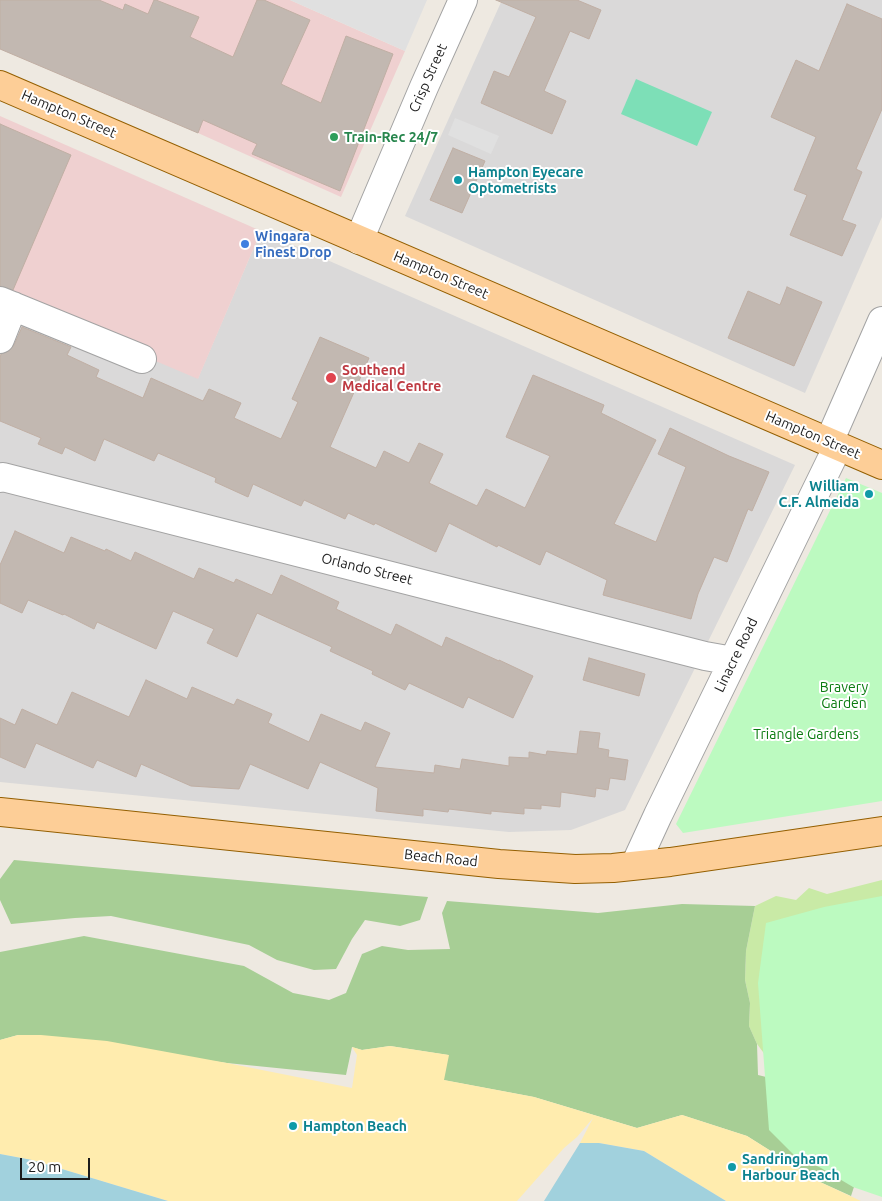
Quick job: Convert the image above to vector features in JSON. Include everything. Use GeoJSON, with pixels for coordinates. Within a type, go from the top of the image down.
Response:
{"type":"FeatureCollection","features":[{"type":"Feature","properties":{"kind":"main road","name":"Hampton Street"},"geometry":{"type":"LineString","coordinates":[[0,84],[882,465]]}},
{"type":"Feature","properties":{"kind":"main road","name":"Beach Road"},"geometry":{"type":"LineString","coordinates":[[0,812],[500,864],[575,869],[613,868],[700,858],[882,831]]}},
{"type":"Feature","properties":{"kind":"street","name":"Crisp Street"},"geometry":{"type":"LineString","coordinates":[[359,240],[463,0]]}},
{"type":"Feature","properties":{"kind":"street"},"geometry":{"type":"LineString","coordinates":[[0,339],[7,304],[142,359]]}},
{"type":"Feature","properties":{"kind":"street","name":"Linacre Road"},"geometry":{"type":"LineString","coordinates":[[635,866],[733,661],[833,444],[882,321]]}},
{"type":"Feature","properties":{"kind":"street","name":"Orlando Street"},"geometry":{"type":"LineString","coordinates":[[0,478],[23,482],[705,656],[733,661]]}},
{"type":"Feature","properties":{"kind":"shaded area"},"geometry":{"type":"Polygon","coordinates":[[[0,0],[290,0],[405,51],[341,197],[198,133],[0,49],[0,0]]]}},
{"type":"Feature","properties":{"kind":"shaded area"},"geometry":{"type":"Polygon","coordinates":[[[290,0],[427,0],[405,51],[290,0]]]}},
{"type":"Feature","properties":{"kind":"shaded area"},"geometry":{"type":"Polygon","coordinates":[[[502,0],[882,0],[882,217],[805,393],[405,216],[502,0]]]}},
{"type":"Feature","properties":{"kind":"shaded area"},"geometry":{"type":"Polygon","coordinates":[[[0,116],[261,231],[198,379],[0,295],[0,116]]]}},
{"type":"Feature","properties":{"kind":"shaded area"},"geometry":{"type":"Polygon","coordinates":[[[455,118],[499,136],[491,154],[448,135],[455,118]]]}},
{"type":"Feature","properties":{"kind":"shaded area"},"geometry":{"type":"Polygon","coordinates":[[[261,231],[795,465],[625,810],[571,830],[509,832],[0,782],[0,295],[198,378],[261,231]]]}},
{"type":"Feature","properties":{"kind":"green space"},"geometry":{"type":"Polygon","coordinates":[[[636,79],[712,112],[697,146],[621,114],[636,79]]]}},
{"type":"Feature","properties":{"kind":"green space","name":"Triangle Gardens"},"geometry":{"type":"Polygon","coordinates":[[[846,478],[882,493],[882,801],[683,833],[676,824],[846,478]]]}},
{"type":"Feature","properties":{"kind":"green space"},"geometry":{"type":"Polygon","coordinates":[[[14,860],[428,897],[420,920],[400,926],[365,920],[352,939],[336,969],[314,970],[277,960],[249,945],[111,916],[11,924],[0,900],[0,879],[14,860]]]}},
{"type":"Feature","properties":{"kind":"green space"},"geometry":{"type":"Polygon","coordinates":[[[882,880],[882,1085],[766,1056],[757,1044],[749,1026],[750,1003],[745,980],[746,951],[755,906],[776,896],[796,900],[809,888],[827,894],[882,880]]]}},
{"type":"Feature","properties":{"kind":"green space"},"geometry":{"type":"Polygon","coordinates":[[[882,896],[882,1197],[853,1187],[794,1155],[769,1130],[758,983],[766,923],[824,907],[882,896]]]}},
{"type":"Feature","properties":{"kind":"green space"},"geometry":{"type":"Polygon","coordinates":[[[447,901],[598,913],[682,904],[755,906],[746,951],[745,980],[750,1003],[749,1026],[757,1044],[758,1075],[881,1105],[851,1196],[820,1182],[747,1136],[682,1115],[637,1128],[534,1097],[443,1080],[448,1055],[390,1046],[362,1050],[352,1047],[346,1075],[227,1063],[18,1035],[0,1040],[0,952],[84,936],[244,966],[293,993],[329,1000],[346,993],[362,954],[382,946],[408,950],[450,949],[442,913],[447,901]]]}},
{"type":"Feature","properties":{"kind":"sand","name":"Hampton Beach"},"geometry":{"type":"Polygon","coordinates":[[[18,1035],[41,1035],[107,1041],[352,1088],[357,1055],[352,1047],[362,1050],[390,1046],[449,1055],[444,1080],[534,1097],[637,1128],[682,1115],[747,1136],[820,1182],[861,1201],[726,1201],[644,1151],[599,1143],[580,1143],[593,1118],[517,1201],[168,1201],[32,1160],[0,1154],[0,1040],[18,1035]]]}},
{"type":"Feature","properties":{"kind":"water"},"geometry":{"type":"Polygon","coordinates":[[[580,1143],[599,1143],[644,1151],[726,1201],[544,1201],[580,1143]]]}},
{"type":"Feature","properties":{"kind":"water"},"geometry":{"type":"Polygon","coordinates":[[[0,1154],[32,1160],[168,1201],[0,1201],[0,1154]]]}},
{"type":"Feature","properties":{"kind":"building"},"geometry":{"type":"Polygon","coordinates":[[[0,0],[99,0],[123,10],[125,4],[148,14],[154,0],[156,0],[199,17],[190,37],[233,57],[257,0],[264,0],[310,20],[281,84],[321,103],[346,36],[393,54],[340,191],[252,154],[257,144],[203,120],[198,133],[0,49],[0,0]]]}},
{"type":"Feature","properties":{"kind":"building"},"geometry":{"type":"Polygon","coordinates":[[[496,0],[577,0],[601,10],[589,39],[570,31],[544,91],[566,101],[552,134],[481,103],[494,71],[509,77],[536,17],[496,0]]]}},
{"type":"Feature","properties":{"kind":"building"},"geometry":{"type":"Polygon","coordinates":[[[847,4],[882,19],[882,109],[856,169],[862,172],[842,220],[856,225],[842,256],[790,235],[807,195],[794,190],[816,137],[771,117],[796,60],[819,71],[847,4]]]}},
{"type":"Feature","properties":{"kind":"building"},"geometry":{"type":"Polygon","coordinates":[[[0,124],[71,155],[13,290],[0,286],[0,124]]]}},
{"type":"Feature","properties":{"kind":"building","name":"Hampton Eyecare Optometrists"},"geometry":{"type":"Polygon","coordinates":[[[453,148],[485,161],[462,213],[430,200],[453,148]]]}},
{"type":"Feature","properties":{"kind":"building"},"geometry":{"type":"Polygon","coordinates":[[[787,287],[822,302],[794,366],[728,338],[748,291],[780,305],[787,287]]]}},
{"type":"Feature","properties":{"kind":"building"},"geometry":{"type":"Polygon","coordinates":[[[22,327],[71,347],[67,355],[99,370],[96,377],[143,398],[151,378],[203,401],[209,389],[241,403],[234,418],[281,439],[298,402],[292,399],[320,337],[369,358],[330,447],[376,468],[384,451],[409,463],[419,443],[443,454],[429,483],[477,506],[486,489],[525,508],[550,456],[506,437],[533,375],[604,405],[601,413],[656,440],[614,524],[656,542],[686,467],[658,454],[670,428],[729,456],[769,472],[752,511],[748,509],[727,562],[714,557],[698,594],[691,619],[603,595],[607,580],[546,551],[540,565],[498,545],[497,547],[449,523],[436,552],[375,523],[374,525],[348,513],[345,519],[304,500],[301,506],[253,484],[248,497],[215,482],[216,478],[158,453],[154,461],[104,439],[95,461],[65,447],[62,454],[38,444],[41,438],[0,421],[0,358],[1,354],[9,351],[14,345],[22,327]]]}},
{"type":"Feature","properties":{"kind":"building"},"geometry":{"type":"Polygon","coordinates":[[[15,531],[64,553],[71,537],[105,551],[106,549],[131,561],[135,552],[194,579],[199,568],[234,583],[236,579],[272,595],[281,575],[339,602],[336,609],[391,635],[396,624],[442,647],[446,637],[533,676],[513,718],[468,697],[463,708],[409,683],[405,690],[372,674],[373,671],[330,651],[332,647],[257,613],[237,657],[207,643],[214,629],[173,611],[156,649],[97,622],[94,629],[64,614],[28,600],[22,613],[0,603],[0,565],[15,531]]]}},
{"type":"Feature","properties":{"kind":"building"},"geometry":{"type":"Polygon","coordinates":[[[589,658],[645,674],[639,696],[583,680],[589,658]]]}},
{"type":"Feature","properties":{"kind":"building"},"geometry":{"type":"Polygon","coordinates":[[[146,680],[187,699],[192,687],[234,705],[237,699],[272,714],[268,723],[309,742],[321,714],[361,731],[365,722],[390,733],[375,767],[434,773],[435,765],[460,769],[462,759],[509,766],[509,757],[529,758],[529,752],[546,755],[547,751],[577,754],[580,731],[600,733],[598,748],[609,750],[608,757],[628,760],[625,780],[610,778],[608,790],[596,788],[595,797],[561,792],[560,807],[541,805],[541,809],[524,808],[524,814],[491,811],[491,814],[449,809],[448,812],[423,809],[423,816],[376,811],[378,788],[320,762],[308,789],[250,764],[239,789],[191,786],[141,764],[136,777],[97,760],[93,768],[36,743],[25,768],[0,757],[0,718],[15,725],[22,709],[57,725],[72,692],[129,717],[146,680]]]}},
{"type":"Feature","properties":{"kind":"place","name":"Train-Rec 24/7"},"geometry":{"type":"Point","coordinates":[334,137]}},
{"type":"Feature","properties":{"kind":"place","name":"Hampton Eyecare Optometrists"},"geometry":{"type":"Point","coordinates":[458,180]}},
{"type":"Feature","properties":{"kind":"place","name":"Wingara Finest Drop"},"geometry":{"type":"Point","coordinates":[245,244]}},
{"type":"Feature","properties":{"kind":"place","name":"Southend Medical Centre"},"geometry":{"type":"Point","coordinates":[331,378]}},
{"type":"Feature","properties":{"kind":"place","name":"William C.F. Almeida"},"geometry":{"type":"Point","coordinates":[869,494]}},
{"type":"Feature","properties":{"kind":"place","name":"Hampton Beach"},"geometry":{"type":"Point","coordinates":[293,1126]}},
{"type":"Feature","properties":{"kind":"place","name":"Sandringham Harbour Beach"},"geometry":{"type":"Point","coordinates":[732,1167]}},
{"type":"Feature","properties":{"kind":"park label","name":"Bravery Garden"},"geometry":{"type":"Point","coordinates":[844,696]}}]}
